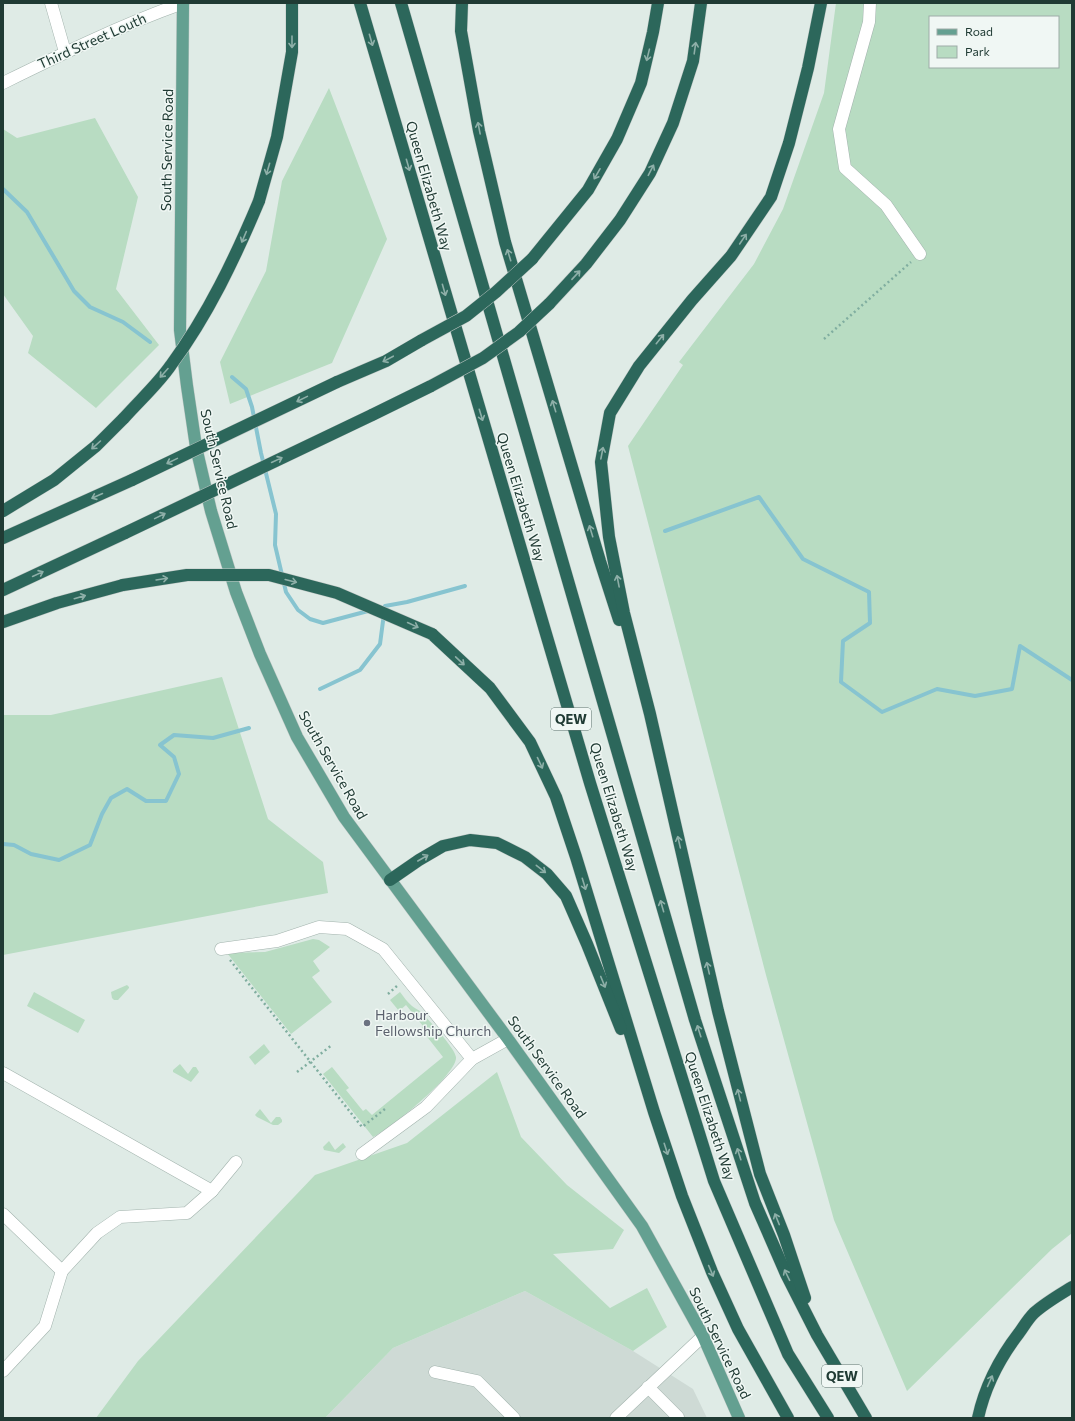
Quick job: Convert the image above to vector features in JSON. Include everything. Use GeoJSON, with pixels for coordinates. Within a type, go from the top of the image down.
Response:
{"type":"FeatureCollection","features":[{"type":"Feature","properties":{"kind":"highway"},"geometry":{"type":"LineString","coordinates":[[3,511],[54,480],[96,446],[124,418],[171,366],[204,315],[237,254],[259,201],[277,137],[292,52],[292,3]]}},
{"type":"Feature","properties":{"kind":"highway","name":"Queen Elizabeth Way"},"geometry":{"type":"LineString","coordinates":[[360,3],[590,783],[714,1181],[788,1354],[828,1418]]}},
{"type":"Feature","properties":{"kind":"highway","name":"Queen Elizabeth Way"},"geometry":{"type":"LineString","coordinates":[[401,3],[695,1020],[755,1203],[786,1274],[817,1335],[866,1418]]}},
{"type":"Feature","properties":{"kind":"highway"},"geometry":{"type":"LineString","coordinates":[[462,3],[461,31],[479,131],[505,242],[600,561],[650,714]]}},
{"type":"Feature","properties":{"kind":"highway"},"geometry":{"type":"LineString","coordinates":[[3,538],[132,480],[337,382],[386,361],[466,316],[496,292],[532,259],[588,190],[617,139],[641,83],[658,3]]}},
{"type":"Feature","properties":{"kind":"highway"},"geometry":{"type":"LineString","coordinates":[[3,590],[431,386],[483,358],[519,332],[550,304],[586,264],[620,220],[650,173],[673,123],[693,61],[701,3]]}},
{"type":"Feature","properties":{"kind":"highway"},"geometry":{"type":"LineString","coordinates":[[817,1335],[784,1235],[760,1174],[718,1011],[650,714],[624,613],[609,537],[600,462],[610,413],[639,366],[692,300],[731,256],[771,197],[795,121],[808,68],[821,3]]}},
{"type":"Feature","properties":{"kind":"highway"},"geometry":{"type":"LineString","coordinates":[[3,622],[57,604],[123,585],[187,575],[268,576],[337,592],[432,634],[490,688],[530,742],[556,797],[576,857],[654,1112],[682,1196],[712,1272],[738,1329],[788,1418]]}},
{"type":"Feature","properties":{"kind":"highway"},"geometry":{"type":"LineString","coordinates":[[390,880],[443,846],[470,840],[497,843],[526,857],[547,874],[566,896],[588,944],[654,1112]]}},
{"type":"Feature","properties":{"kind":"highway"},"geometry":{"type":"LineString","coordinates":[[978,1418],[982,1399],[989,1382],[1012,1342],[1034,1314],[1054,1297],[1072,1287]]}},
{"type":"Feature","properties":{"kind":"main road","name":"South Service Road"},"geometry":{"type":"LineString","coordinates":[[183,3],[180,330],[196,448],[211,511],[236,592],[260,654],[297,737],[344,817],[508,1039],[642,1226],[703,1336],[739,1418]]}},
{"type":"Feature","properties":{"kind":"street"},"geometry":{"type":"LineString","coordinates":[[51,3],[65,52]]}},
{"type":"Feature","properties":{"kind":"street","name":"Third Street Louth"},"geometry":{"type":"LineString","coordinates":[[3,82],[65,52],[183,3]]}},
{"type":"Feature","properties":{"kind":"street"},"geometry":{"type":"LineString","coordinates":[[870,3],[869,22],[839,129],[845,168],[886,205],[920,254]]}},
{"type":"Feature","properties":{"kind":"street"},"geometry":{"type":"LineString","coordinates":[[222,949],[277,942],[319,928],[347,929],[383,949],[472,1059]]}},
{"type":"Feature","properties":{"kind":"street"},"geometry":{"type":"LineString","coordinates":[[362,1154],[426,1107],[472,1059],[508,1039]]}},
{"type":"Feature","properties":{"kind":"street"},"geometry":{"type":"LineString","coordinates":[[3,1073],[212,1191]]}},
{"type":"Feature","properties":{"kind":"street"},"geometry":{"type":"LineString","coordinates":[[3,1371],[45,1326],[62,1271],[97,1233],[120,1217],[187,1213],[212,1191],[236,1162]]}},
{"type":"Feature","properties":{"kind":"street"},"geometry":{"type":"LineString","coordinates":[[3,1214],[62,1271]]}},
{"type":"Feature","properties":{"kind":"street"},"geometry":{"type":"LineString","coordinates":[[616,1418],[703,1336]]}},
{"type":"Feature","properties":{"kind":"street"},"geometry":{"type":"LineString","coordinates":[[435,1372],[477,1381],[514,1418]]}},
{"type":"Feature","properties":{"kind":"street"},"geometry":{"type":"LineString","coordinates":[[648,1387],[677,1418]]}},
{"type":"Feature","properties":{"kind":"path"},"geometry":{"type":"LineString","coordinates":[[824,339],[920,254]]}},
{"type":"Feature","properties":{"kind":"path"},"geometry":{"type":"LineString","coordinates":[[230,960],[362,1127],[384,1109],[383,1107]]}},
{"type":"Feature","properties":{"kind":"path"},"geometry":{"type":"LineString","coordinates":[[297,1072],[332,1045]]}},
{"type":"Feature","properties":{"kind":"shaded area"},"geometry":{"type":"Polygon","coordinates":[[[525,1291],[633,1351],[693,1389],[707,1418],[325,1418],[393,1348],[525,1291]]]}},
{"type":"Feature","properties":{"kind":"green space"},"geometry":{"type":"Polygon","coordinates":[[[836,3],[1072,3],[1072,1233],[1052,1249],[907,1391],[834,1220],[766,975],[628,446],[683,365],[679,362],[754,264],[783,209],[824,93],[836,3]]]}},
{"type":"Feature","properties":{"kind":"green space"},"geometry":{"type":"Polygon","coordinates":[[[329,88],[387,239],[332,363],[230,404],[220,362],[266,271],[282,181],[329,88]]]}},
{"type":"Feature","properties":{"kind":"green space"},"geometry":{"type":"Polygon","coordinates":[[[95,118],[138,197],[116,289],[159,345],[96,408],[28,353],[33,336],[3,294],[3,129],[17,138],[95,118]]]}},
{"type":"Feature","properties":{"kind":"green space"},"geometry":{"type":"Polygon","coordinates":[[[222,677],[268,819],[323,862],[328,893],[3,955],[3,715],[51,715],[222,677]]]}},
{"type":"Feature","properties":{"kind":"green space"},"geometry":{"type":"Polygon","coordinates":[[[313,939],[319,940],[330,947],[313,961],[320,971],[312,977],[332,1002],[291,1034],[227,953],[265,952],[313,939]]]}},
{"type":"Feature","properties":{"kind":"green space"},"geometry":{"type":"Polygon","coordinates":[[[127,985],[129,988],[118,1000],[114,1000],[112,998],[111,992],[127,985]]]}},
{"type":"Feature","properties":{"kind":"green space"},"geometry":{"type":"Polygon","coordinates":[[[34,992],[85,1020],[78,1033],[27,1006],[34,992]]]}},
{"type":"Feature","properties":{"kind":"green space"},"geometry":{"type":"Polygon","coordinates":[[[400,992],[409,1003],[420,1011],[440,1033],[451,1047],[456,1057],[454,1065],[435,1088],[407,1113],[373,1137],[323,1074],[332,1067],[349,1088],[346,1090],[363,1111],[366,1109],[372,1115],[443,1057],[421,1029],[423,1026],[406,1005],[399,1011],[390,1000],[400,992]]]}},
{"type":"Feature","properties":{"kind":"green space"},"geometry":{"type":"Polygon","coordinates":[[[264,1044],[270,1052],[255,1065],[249,1057],[264,1044]]]}},
{"type":"Feature","properties":{"kind":"green space"},"geometry":{"type":"Polygon","coordinates":[[[180,1064],[188,1074],[193,1067],[196,1067],[199,1072],[191,1082],[173,1072],[173,1070],[180,1064]]]}},
{"type":"Feature","properties":{"kind":"green space"},"geometry":{"type":"Polygon","coordinates":[[[497,1072],[521,1137],[567,1185],[624,1230],[613,1249],[553,1254],[610,1308],[647,1288],[667,1327],[633,1351],[525,1291],[393,1348],[325,1418],[96,1418],[138,1361],[315,1175],[407,1143],[497,1072]]]}},
{"type":"Feature","properties":{"kind":"green space"},"geometry":{"type":"Polygon","coordinates":[[[260,1109],[271,1123],[276,1117],[280,1117],[282,1122],[278,1125],[273,1125],[257,1117],[255,1115],[260,1109]]]}},
{"type":"Feature","properties":{"kind":"green space"},"geometry":{"type":"Polygon","coordinates":[[[329,1141],[335,1150],[343,1143],[346,1147],[339,1153],[324,1150],[323,1147],[329,1141]]]}},
{"type":"Feature","properties":{"kind":"waterway"},"geometry":{"type":"LineString","coordinates":[[3,189],[27,212],[74,291],[90,307],[123,322],[150,342]]}},
{"type":"Feature","properties":{"kind":"waterway"},"geometry":{"type":"LineString","coordinates":[[232,377],[246,389],[252,407],[261,453],[276,514],[275,545],[286,592],[298,610],[310,619],[323,623],[368,611]]}},
{"type":"Feature","properties":{"kind":"waterway"},"geometry":{"type":"LineString","coordinates":[[665,531],[759,497],[803,559],[869,592],[870,623],[843,641],[841,682],[882,712],[937,689],[975,696],[1012,689],[1020,646],[1072,680]]}},
{"type":"Feature","properties":{"kind":"waterway"},"geometry":{"type":"LineString","coordinates":[[320,689],[360,670],[380,644],[385,606],[407,602],[465,586]]}},
{"type":"Feature","properties":{"kind":"waterway"},"geometry":{"type":"LineString","coordinates":[[3,844],[14,845],[31,854],[59,860],[90,845],[102,814],[111,798],[127,789],[146,801],[166,801],[179,774],[174,757],[160,745],[174,735],[213,738],[249,728]]}},
{"type":"Feature","properties":{"kind":"place","name":"Harbour Fellowship Church"},"geometry":{"type":"Point","coordinates":[367,1023]}}]}
